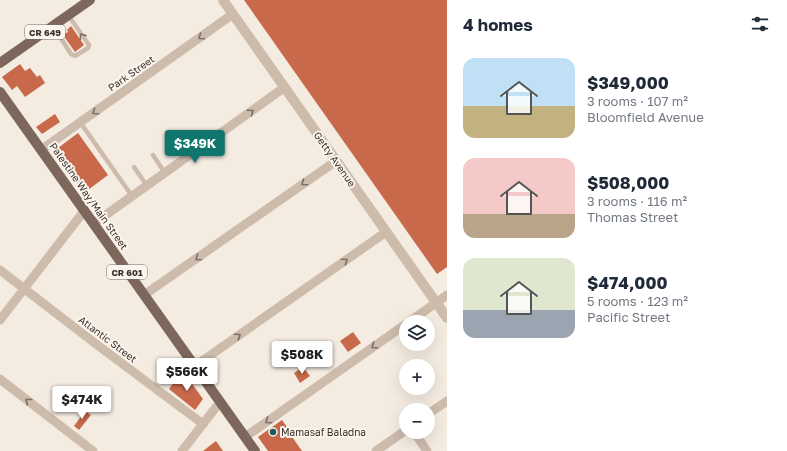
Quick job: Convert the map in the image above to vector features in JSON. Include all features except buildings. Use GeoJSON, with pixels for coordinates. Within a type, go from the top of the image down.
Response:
{"type":"FeatureCollection","features":[{"type":"Feature","properties":{"kind":"main road","name":"CR 649"},"geometry":{"type":"LineString","coordinates":[[0,63],[90,0]]}},
{"type":"Feature","properties":{"kind":"main road","name":"Palestine Way/Main Street"},"geometry":{"type":"LineString","coordinates":[[0,92],[254,451]]}},
{"type":"Feature","properties":{"kind":"street","name":"Getty Avenue"},"geometry":{"type":"LineString","coordinates":[[223,0],[447,318]]}},
{"type":"Feature","properties":{"kind":"street","name":"Park Street"},"geometry":{"type":"LineString","coordinates":[[41,150],[233,14]]}},
{"type":"Feature","properties":{"kind":"street"},"geometry":{"type":"LineString","coordinates":[[93,224],[285,87]]}},
{"type":"Feature","properties":{"kind":"street"},"geometry":{"type":"LineString","coordinates":[[144,296],[336,161]]}},
{"type":"Feature","properties":{"kind":"street"},"geometry":{"type":"LineString","coordinates":[[0,320],[84,211]]}},
{"type":"Feature","properties":{"kind":"street"},"geometry":{"type":"LineString","coordinates":[[195,366],[386,232]]}},
{"type":"Feature","properties":{"kind":"street","name":"Atlantic Street"},"geometry":{"type":"LineString","coordinates":[[0,270],[203,424]]}},
{"type":"Feature","properties":{"kind":"street"},"geometry":{"type":"LineString","coordinates":[[419,315],[447,295]]}},
{"type":"Feature","properties":{"kind":"street"},"geometry":{"type":"LineString","coordinates":[[245,437],[399,329]]}},
{"type":"Feature","properties":{"kind":"street"},"geometry":{"type":"LineString","coordinates":[[0,379],[92,451]]}},
{"type":"Feature","properties":{"kind":"street"},"geometry":{"type":"LineString","coordinates":[[435,409],[447,401]]}},
{"type":"Feature","properties":{"kind":"street"},"geometry":{"type":"LineString","coordinates":[[182,451],[220,402]]}},
{"type":"Feature","properties":{"kind":"street"},"geometry":{"type":"LineString","coordinates":[[376,451],[399,435]]}},
{"type":"Feature","properties":{"kind":"street"},"geometry":{"type":"LineString","coordinates":[[419,439],[427,451]]}},
{"type":"Feature","properties":{"kind":"lane"},"geometry":{"type":"LineString","coordinates":[[53,26],[71,54],[75,56],[88,48],[89,45],[68,15]]}},
{"type":"Feature","properties":{"kind":"lane"},"geometry":{"type":"LineString","coordinates":[[80,122],[132,196]]}},
{"type":"Feature","properties":{"kind":"lane"},"geometry":{"type":"LineString","coordinates":[[153,155],[165,173]]}},
{"type":"Feature","properties":{"kind":"lane"},"geometry":{"type":"LineString","coordinates":[[134,167],[147,186]]}},
{"type":"Feature","properties":{"kind":"place","name":"Mamasaf Baladna"},"geometry":{"type":"Point","coordinates":[273,432]}}]}
